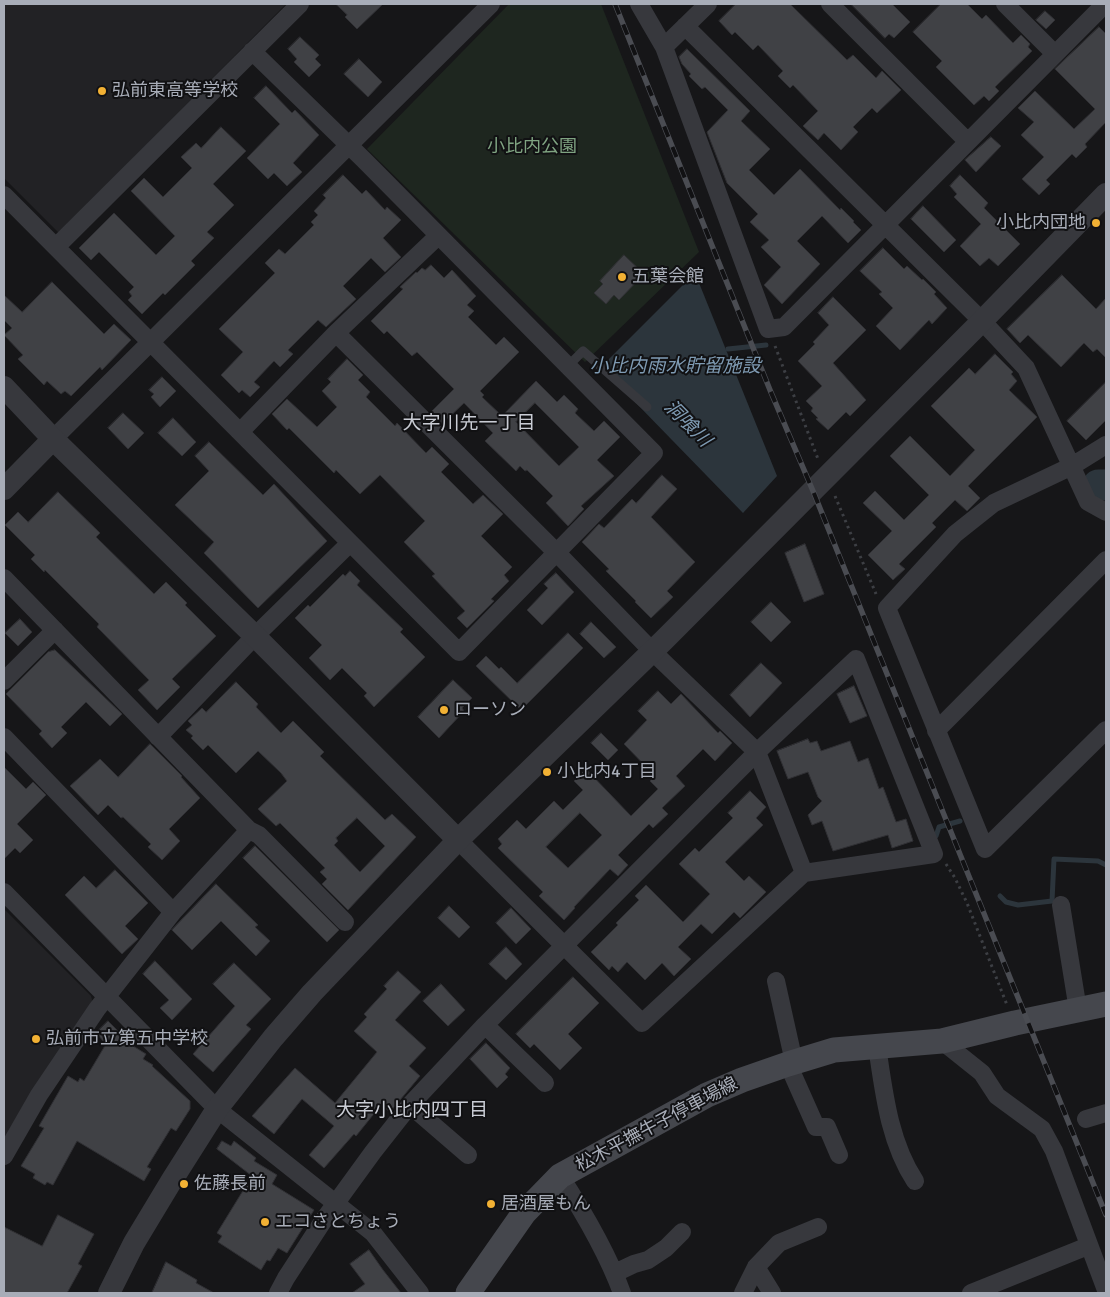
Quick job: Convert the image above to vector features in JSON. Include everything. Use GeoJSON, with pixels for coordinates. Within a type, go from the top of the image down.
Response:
{"type":"FeatureCollection","features":[{"type":"Feature","properties":{"kind":"main road","name":"松木平撫牛子停車場線"},"geometry":{"type":"LineString","coordinates":[[468,1293],[524,1213],[560,1176],[707,1095],[742,1080],[834,1050],[942,1041],[1014,1023],[1106,1004]]}},
{"type":"Feature","properties":{"kind":"street"},"geometry":{"type":"LineString","coordinates":[[56,247],[300,4]]}},
{"type":"Feature","properties":{"kind":"street"},"geometry":{"type":"LineString","coordinates":[[4,489],[491,4]]}},
{"type":"Feature","properties":{"kind":"street"},"geometry":{"type":"LineString","coordinates":[[639,4],[664,47],[768,329],[784,327],[1105,4]]}},
{"type":"Feature","properties":{"kind":"street"},"geometry":{"type":"LineString","coordinates":[[664,47],[708,4]]}},
{"type":"Feature","properties":{"kind":"street"},"geometry":{"type":"LineString","coordinates":[[830,4],[968,142]]}},
{"type":"Feature","properties":{"kind":"street"},"geometry":{"type":"LineString","coordinates":[[1004,4],[1055,54]]}},
{"type":"Feature","properties":{"kind":"street"},"geometry":{"type":"LineString","coordinates":[[685,26],[982,321],[1026,368],[1088,502],[1106,512]]}},
{"type":"Feature","properties":{"kind":"street"},"geometry":{"type":"LineString","coordinates":[[4,195],[459,652],[654,453],[252,51]]}},
{"type":"Feature","properties":{"kind":"street"},"geometry":{"type":"LineString","coordinates":[[109,1293],[134,1243],[218,1108],[272,1038],[312,993],[458,840],[653,652],[1106,194]]}},
{"type":"Feature","properties":{"kind":"street"},"geometry":{"type":"LineString","coordinates":[[240,432],[336,333],[438,236]]}},
{"type":"Feature","properties":{"kind":"street"},"geometry":{"type":"LineString","coordinates":[[336,333],[557,553],[653,652],[757,752],[804,873]]}},
{"type":"Feature","properties":{"kind":"street"},"geometry":{"type":"LineString","coordinates":[[4,387],[53,439],[255,636],[458,840],[566,945],[642,1023],[804,873],[934,854],[856,659],[757,752],[566,945],[485,1025],[410,1105],[336,1204],[278,1293]]}},
{"type":"Feature","properties":{"kind":"street"},"geometry":{"type":"LineString","coordinates":[[1106,445],[1072,466],[994,503],[955,534],[887,608],[985,849],[1106,730]]}},
{"type":"Feature","properties":{"kind":"street"},"geometry":{"type":"LineString","coordinates":[[158,738],[255,636],[350,543]]}},
{"type":"Feature","properties":{"kind":"street"},"geometry":{"type":"LineString","coordinates":[[936,732],[1106,560]]}},
{"type":"Feature","properties":{"kind":"street"},"geometry":{"type":"LineString","coordinates":[[4,578],[158,738],[249,830],[259,835],[344,922]]}},
{"type":"Feature","properties":{"kind":"street"},"geometry":{"type":"LineString","coordinates":[[4,681],[55,630]]}},
{"type":"Feature","properties":{"kind":"street"},"geometry":{"type":"LineString","coordinates":[[4,737],[173,912]]}},
{"type":"Feature","properties":{"kind":"street"},"geometry":{"type":"LineString","coordinates":[[4,1156],[39,1095],[97,1009],[173,912],[249,830]]}},
{"type":"Feature","properties":{"kind":"street"},"geometry":{"type":"LineString","coordinates":[[4,892],[218,1108],[373,1233],[420,1293]]}},
{"type":"Feature","properties":{"kind":"street"},"geometry":{"type":"LineString","coordinates":[[1061,905],[1078,1010]]}},
{"type":"Feature","properties":{"kind":"street"},"geometry":{"type":"LineString","coordinates":[[776,981],[791,1063],[816,1127],[827,1127],[839,1155]]}},
{"type":"Feature","properties":{"kind":"street"},"geometry":{"type":"LineString","coordinates":[[485,1025],[545,1082]]}},
{"type":"Feature","properties":{"kind":"street"},"geometry":{"type":"LineString","coordinates":[[942,1041],[982,1073],[997,1096],[1042,1129],[1054,1151],[1106,1290]]}},
{"type":"Feature","properties":{"kind":"street"},"geometry":{"type":"LineString","coordinates":[[877,1046],[885,1098],[895,1139],[905,1165],[915,1181]]}},
{"type":"Feature","properties":{"kind":"street"},"geometry":{"type":"LineString","coordinates":[[410,1105],[468,1155]]}},
{"type":"Feature","properties":{"kind":"street"},"geometry":{"type":"LineString","coordinates":[[1086,1119],[1106,1113]]}},
{"type":"Feature","properties":{"kind":"street"},"geometry":{"type":"LineString","coordinates":[[560,1176],[582,1210],[615,1273],[622,1293]]}},
{"type":"Feature","properties":{"kind":"street"},"geometry":{"type":"LineString","coordinates":[[743,1293],[756,1267],[779,1243],[818,1228]]}},
{"type":"Feature","properties":{"kind":"street"},"geometry":{"type":"LineString","coordinates":[[615,1273],[648,1260],[666,1248],[682,1232]]}},
{"type":"Feature","properties":{"kind":"street"},"geometry":{"type":"LineString","coordinates":[[971,1293],[1088,1246]]}},
{"type":"Feature","properties":{"kind":"street"},"geometry":{"type":"LineString","coordinates":[[756,1267],[772,1293]]}},
{"type":"Feature","properties":{"kind":"lane"},"geometry":{"type":"LineString","coordinates":[[568,366],[583,351],[647,407]]}},
{"type":"Feature","properties":{"kind":"path"},"geometry":{"type":"LineString","coordinates":[[768,329],[818,458],[828,476],[873,591],[887,608]]}},
{"type":"Feature","properties":{"kind":"path"},"geometry":{"type":"LineString","coordinates":[[934,854],[946,865],[963,894],[1014,1023]]}},
{"type":"Feature","properties":{"kind":"shaded area","name":"弘前東高等学校"},"geometry":{"type":"Polygon","coordinates":[[[4,4],[286,4],[59,233],[4,178],[4,4]]]}},
{"type":"Feature","properties":{"kind":"shaded area","name":"弘前市立第五中学校"},"geometry":{"type":"Polygon","coordinates":[[[4,909],[91,996],[93,1003],[4,1141],[4,909]]]}},
{"type":"Feature","properties":{"kind":"green space","name":"小比内公園"},"geometry":{"type":"Polygon","coordinates":[[[509,4],[601,4],[699,252],[585,362],[367,149],[509,4]]]}},
{"type":"Feature","properties":{"kind":"water","name":"小比内雨水貯留施設"},"geometry":{"type":"Polygon","coordinates":[[[695,273],[777,476],[743,513],[601,367],[695,273]]]}},
{"type":"Feature","properties":{"kind":"building"},"geometry":{"type":"Polygon","coordinates":[[[336,4],[383,4],[357,29],[336,4]]]}},
{"type":"Feature","properties":{"kind":"building"},"geometry":{"type":"Polygon","coordinates":[[[736,4],[790,4],[847,60],[853,55],[876,78],[882,71],[901,90],[877,113],[872,108],[853,127],[858,132],[841,150],[824,133],[818,140],[803,126],[818,111],[793,85],[790,88],[778,76],[783,71],[758,45],[753,50],[735,32],[732,35],[719,21],[736,4]]]}},
{"type":"Feature","properties":{"kind":"building"},"geometry":{"type":"Polygon","coordinates":[[[851,4],[892,4],[910,22],[894,38],[889,34],[885,38],[851,4]]]}},
{"type":"Feature","properties":{"kind":"building"},"geometry":{"type":"Polygon","coordinates":[[[941,4],[967,4],[982,19],[986,15],[1013,43],[1021,35],[1030,44],[1028,47],[1032,51],[995,87],[999,91],[989,101],[984,96],[974,105],[936,67],[942,61],[913,32],[941,4]]]}},
{"type":"Feature","properties":{"kind":"building"},"geometry":{"type":"Polygon","coordinates":[[[1045,11],[1055,20],[1046,29],[1036,20],[1045,11]]]}},
{"type":"Feature","properties":{"kind":"building"},"geometry":{"type":"Polygon","coordinates":[[[1099,27],[1106,34],[1106,122],[1085,144],[1087,147],[1076,158],[1072,154],[1046,180],[1050,184],[1039,195],[1022,179],[1044,157],[1021,135],[1034,122],[1018,108],[1035,91],[1074,129],[1095,109],[1055,69],[1099,27]]]}},
{"type":"Feature","properties":{"kind":"building"},"geometry":{"type":"Polygon","coordinates":[[[300,37],[319,55],[315,59],[321,65],[309,77],[294,62],[297,59],[288,49],[300,37]]]}},
{"type":"Feature","properties":{"kind":"building"},"geometry":{"type":"Polygon","coordinates":[[[687,49],[750,111],[741,121],[770,149],[749,170],[774,195],[800,169],[861,230],[848,243],[822,216],[797,241],[820,264],[782,304],[764,285],[781,267],[761,247],[769,240],[750,222],[758,214],[727,183],[707,132],[728,110],[705,87],[702,89],[689,76],[691,74],[682,64],[679,57],[687,49]]]}},
{"type":"Feature","properties":{"kind":"building"},"geometry":{"type":"Polygon","coordinates":[[[359,59],[382,82],[368,97],[344,74],[359,59]]]}},
{"type":"Feature","properties":{"kind":"building"},"geometry":{"type":"Polygon","coordinates":[[[266,86],[292,113],[295,110],[319,135],[293,163],[302,172],[287,186],[274,173],[268,179],[247,158],[280,124],[254,98],[266,86]]]}},
{"type":"Feature","properties":{"kind":"building"},"geometry":{"type":"Polygon","coordinates":[[[221,127],[246,151],[213,184],[234,205],[207,232],[214,238],[191,261],[195,265],[165,295],[163,293],[142,314],[128,300],[132,296],[129,292],[134,287],[99,252],[91,260],[79,248],[114,213],[156,255],[175,236],[131,191],[144,178],[163,197],[192,168],[181,157],[196,143],[201,148],[221,127]]]}},
{"type":"Feature","properties":{"kind":"building"},"geometry":{"type":"Polygon","coordinates":[[[991,137],[1001,146],[976,172],[965,160],[991,137]]]}},
{"type":"Feature","properties":{"kind":"building"},"geometry":{"type":"Polygon","coordinates":[[[343,175],[362,194],[366,190],[385,210],[387,207],[401,220],[383,238],[401,257],[385,272],[371,258],[343,286],[356,299],[326,327],[318,320],[288,350],[293,354],[280,367],[274,361],[254,382],[260,387],[250,397],[242,390],[239,393],[221,375],[243,352],[219,329],[275,273],[265,263],[279,249],[285,254],[314,225],[311,222],[318,215],[314,211],[326,198],[323,195],[343,175]]]}},
{"type":"Feature","properties":{"kind":"building"},"geometry":{"type":"Polygon","coordinates":[[[960,175],[988,203],[984,208],[1020,244],[998,266],[989,258],[980,266],[960,246],[981,224],[954,197],[957,194],[950,186],[960,175]]]}},
{"type":"Feature","properties":{"kind":"building"},"geometry":{"type":"Polygon","coordinates":[[[923,206],[956,240],[944,252],[911,219],[923,206]]]}},
{"type":"Feature","properties":{"kind":"building"},"geometry":{"type":"Polygon","coordinates":[[[883,248],[904,269],[907,266],[923,279],[936,292],[934,294],[947,308],[932,324],[929,320],[900,350],[876,326],[893,308],[879,294],[882,292],[860,271],[883,248]]]}},
{"type":"Feature","properties":{"kind":"building","name":"五葉会館"},"geometry":{"type":"Polygon","coordinates":[[[624,255],[644,274],[619,300],[614,295],[606,304],[594,293],[603,284],[600,281],[624,255]]]}},
{"type":"Feature","properties":{"kind":"building"},"geometry":{"type":"Polygon","coordinates":[[[431,265],[444,278],[452,270],[476,296],[467,305],[474,311],[468,317],[496,345],[504,337],[519,352],[480,391],[484,395],[482,397],[502,416],[536,381],[557,402],[564,395],[578,409],[575,413],[594,431],[604,421],[620,437],[597,460],[614,476],[581,506],[584,509],[568,526],[546,503],[553,496],[527,470],[525,471],[520,466],[516,471],[485,441],[493,433],[464,403],[442,424],[431,412],[454,389],[417,352],[412,356],[387,331],[384,334],[371,321],[403,289],[400,287],[416,272],[422,268],[425,270],[431,265]],[[535,403],[516,422],[559,466],[579,447],[535,403]]]}},
{"type":"Feature","properties":{"kind":"building"},"geometry":{"type":"Polygon","coordinates":[[[1062,275],[1096,309],[1106,298],[1106,358],[1097,349],[1093,352],[1084,343],[1061,367],[1028,335],[1020,343],[1007,329],[1062,275]]]}},
{"type":"Feature","properties":{"kind":"building"},"geometry":{"type":"Polygon","coordinates":[[[52,282],[104,334],[114,324],[131,340],[102,370],[100,367],[71,396],[65,391],[61,394],[47,381],[44,385],[18,359],[23,355],[4,335],[12,328],[4,320],[4,295],[22,312],[52,282]]]}},
{"type":"Feature","properties":{"kind":"building"},"geometry":{"type":"Polygon","coordinates":[[[833,297],[866,330],[833,363],[866,400],[850,416],[846,412],[828,430],[816,419],[818,418],[811,411],[813,408],[806,401],[822,386],[798,361],[815,344],[813,342],[829,325],[818,313],[833,297]]]}},
{"type":"Feature","properties":{"kind":"building"},"geometry":{"type":"Polygon","coordinates":[[[995,354],[1013,372],[1011,374],[1017,381],[1009,390],[1037,417],[968,486],[980,498],[967,511],[955,500],[932,523],[936,527],[899,564],[905,569],[893,580],[868,555],[892,531],[863,503],[875,491],[904,520],[929,495],[890,456],[910,436],[950,476],[975,450],[931,406],[969,368],[975,374],[995,354]]]}},
{"type":"Feature","properties":{"kind":"building"},"geometry":{"type":"Polygon","coordinates":[[[347,359],[363,375],[358,380],[370,392],[366,397],[395,426],[397,423],[426,453],[432,447],[449,464],[441,472],[473,504],[483,495],[503,514],[481,536],[512,567],[504,575],[509,581],[491,599],[494,601],[467,628],[457,618],[465,611],[432,576],[435,574],[404,542],[425,521],[380,475],[360,494],[336,470],[334,473],[289,428],[287,430],[272,414],[287,399],[317,427],[337,407],[322,391],[331,382],[328,379],[347,359]]]}},
{"type":"Feature","properties":{"kind":"building"},"geometry":{"type":"Polygon","coordinates":[[[162,377],[176,391],[160,407],[151,397],[154,394],[149,390],[162,377]]]}},
{"type":"Feature","properties":{"kind":"building"},"geometry":{"type":"Polygon","coordinates":[[[1106,382],[1106,420],[1086,440],[1067,421],[1106,382]]]}},
{"type":"Feature","properties":{"kind":"building"},"geometry":{"type":"Polygon","coordinates":[[[123,413],[144,433],[128,449],[108,428],[123,413]]]}},
{"type":"Feature","properties":{"kind":"building"},"geometry":{"type":"Polygon","coordinates":[[[173,418],[196,442],[182,456],[158,433],[173,418]]]}},
{"type":"Feature","properties":{"kind":"building"},"geometry":{"type":"Polygon","coordinates":[[[209,442],[263,495],[274,484],[327,541],[258,608],[204,553],[214,542],[175,505],[209,471],[195,456],[209,442]]]}},
{"type":"Feature","properties":{"kind":"building"},"geometry":{"type":"Polygon","coordinates":[[[662,475],[677,489],[651,517],[695,562],[667,591],[673,597],[651,618],[606,571],[609,569],[582,542],[599,524],[604,528],[632,499],[636,503],[662,475]]]}},
{"type":"Feature","properties":{"kind":"building"},"geometry":{"type":"Polygon","coordinates":[[[58,492],[100,533],[96,537],[154,594],[166,582],[187,603],[185,605],[216,636],[172,679],[180,687],[157,710],[138,690],[149,680],[97,627],[99,624],[45,570],[44,572],[31,559],[35,555],[5,525],[18,512],[28,522],[58,492]]]}},
{"type":"Feature","properties":{"kind":"building"},"geometry":{"type":"Polygon","coordinates":[[[805,544],[824,594],[804,602],[785,553],[805,544]]]}},
{"type":"Feature","properties":{"kind":"building"},"geometry":{"type":"Polygon","coordinates":[[[350,571],[360,581],[357,585],[403,629],[400,632],[425,657],[374,707],[364,696],[367,693],[342,668],[330,680],[309,658],[322,645],[295,618],[308,605],[310,607],[343,574],[345,576],[350,571]]]}},
{"type":"Feature","properties":{"kind":"building"},"geometry":{"type":"Polygon","coordinates":[[[556,573],[574,592],[542,625],[527,610],[548,588],[544,584],[556,573]]]}},
{"type":"Feature","properties":{"kind":"building"},"geometry":{"type":"Polygon","coordinates":[[[771,602],[791,622],[771,642],[751,622],[771,602]]]}},
{"type":"Feature","properties":{"kind":"building"},"geometry":{"type":"Polygon","coordinates":[[[20,619],[32,632],[18,646],[5,633],[20,619]]]}},
{"type":"Feature","properties":{"kind":"building"},"geometry":{"type":"Polygon","coordinates":[[[591,622],[616,647],[604,658],[580,634],[591,622]]]}},
{"type":"Feature","properties":{"kind":"building"},"geometry":{"type":"Polygon","coordinates":[[[568,633],[583,648],[521,710],[476,666],[486,656],[499,669],[501,667],[517,683],[568,633]]]}},
{"type":"Feature","properties":{"kind":"building"},"geometry":{"type":"Polygon","coordinates":[[[55,650],[122,714],[110,726],[86,702],[61,727],[67,733],[52,748],[39,734],[42,731],[6,694],[48,652],[55,650]]]}},
{"type":"Feature","properties":{"kind":"building"},"geometry":{"type":"Polygon","coordinates":[[[761,663],[782,683],[750,717],[730,695],[761,663]]]}},
{"type":"Feature","properties":{"kind":"building","name":"ローソン"},"geometry":{"type":"Polygon","coordinates":[[[453,680],[472,698],[462,708],[464,711],[439,738],[418,717],[453,680]]]}},
{"type":"Feature","properties":{"kind":"building"},"geometry":{"type":"Polygon","coordinates":[[[236,682],[258,704],[256,707],[281,733],[293,721],[324,752],[320,756],[385,820],[392,814],[416,837],[348,910],[322,884],[327,879],[320,872],[325,868],[280,823],[276,826],[258,809],[287,781],[281,773],[258,751],[236,773],[208,745],[203,750],[191,738],[193,736],[186,730],[192,725],[188,721],[202,708],[206,712],[236,682]],[[357,818],[336,838],[338,841],[334,845],[360,872],[385,846],[357,818]]]}},
{"type":"Feature","properties":{"kind":"building"},"geometry":{"type":"Polygon","coordinates":[[[854,686],[867,716],[850,723],[837,694],[854,686]]]}},
{"type":"Feature","properties":{"kind":"building"},"geometry":{"type":"Polygon","coordinates":[[[658,691],[671,704],[681,694],[718,733],[720,731],[732,743],[715,761],[703,749],[676,776],[685,786],[662,808],[668,814],[653,828],[649,824],[618,855],[628,865],[618,876],[610,869],[564,920],[539,896],[543,892],[498,848],[502,844],[498,839],[517,820],[526,829],[554,801],[563,810],[583,790],[574,781],[586,769],[631,816],[658,789],[650,781],[655,776],[624,744],[647,720],[638,711],[658,691]],[[580,813],[546,847],[568,868],[602,835],[580,813]]]}},
{"type":"Feature","properties":{"kind":"building"},"geometry":{"type":"Polygon","coordinates":[[[601,733],[618,750],[608,760],[591,743],[601,733]]]}},
{"type":"Feature","properties":{"kind":"building"},"geometry":{"type":"Polygon","coordinates":[[[808,739],[810,743],[817,741],[821,751],[850,741],[858,762],[868,758],[879,789],[883,787],[896,822],[906,819],[913,841],[892,848],[888,835],[833,851],[822,821],[812,825],[808,815],[822,801],[818,797],[808,772],[788,779],[777,751],[808,739]]]}},
{"type":"Feature","properties":{"kind":"building"},"geometry":{"type":"Polygon","coordinates":[[[150,744],[182,776],[200,798],[169,829],[180,841],[162,860],[148,847],[151,844],[123,817],[121,818],[108,805],[98,815],[70,786],[100,759],[118,777],[150,744]]]}},
{"type":"Feature","properties":{"kind":"building"},"geometry":{"type":"Polygon","coordinates":[[[4,767],[26,789],[33,782],[46,795],[17,824],[33,840],[20,853],[15,848],[4,859],[4,767]]]}},
{"type":"Feature","properties":{"kind":"building"},"geometry":{"type":"Polygon","coordinates":[[[750,791],[766,807],[756,818],[763,825],[725,862],[744,881],[749,876],[766,892],[740,918],[734,912],[712,934],[701,924],[678,947],[691,959],[674,976],[662,963],[645,980],[627,962],[618,972],[612,966],[609,970],[591,952],[618,925],[616,923],[639,900],[635,896],[646,885],[683,922],[710,894],[679,864],[695,848],[699,852],[733,818],[728,813],[750,791]]]}},
{"type":"Feature","properties":{"kind":"building"},"geometry":{"type":"Polygon","coordinates":[[[255,846],[339,930],[327,942],[243,858],[255,846]]]}},
{"type":"Feature","properties":{"kind":"building"},"geometry":{"type":"Polygon","coordinates":[[[115,870],[148,903],[125,926],[138,939],[122,954],[65,895],[84,876],[96,888],[115,870]]]}},
{"type":"Feature","properties":{"kind":"building"},"geometry":{"type":"Polygon","coordinates":[[[216,884],[258,925],[255,927],[270,941],[256,956],[221,921],[192,950],[172,930],[216,884]]]}},
{"type":"Feature","properties":{"kind":"building"},"geometry":{"type":"Polygon","coordinates":[[[449,906],[470,927],[459,938],[438,918],[449,906]]]}},
{"type":"Feature","properties":{"kind":"building"},"geometry":{"type":"Polygon","coordinates":[[[511,908],[531,929],[516,944],[496,923],[511,908]]]}},
{"type":"Feature","properties":{"kind":"building"},"geometry":{"type":"Polygon","coordinates":[[[506,947],[522,964],[506,980],[489,964],[506,947]]]}},
{"type":"Feature","properties":{"kind":"building"},"geometry":{"type":"Polygon","coordinates":[[[155,961],[192,999],[172,1020],[160,1008],[169,1000],[143,974],[155,961]]]}},
{"type":"Feature","properties":{"kind":"building"},"geometry":{"type":"Polygon","coordinates":[[[234,963],[271,999],[246,1025],[251,1029],[213,1072],[193,1054],[235,1006],[213,984],[234,963]]]}},
{"type":"Feature","properties":{"kind":"building"},"geometry":{"type":"Polygon","coordinates":[[[398,971],[421,992],[395,1020],[426,1048],[409,1066],[420,1076],[390,1112],[381,1105],[356,1136],[354,1134],[324,1168],[309,1155],[334,1126],[302,1099],[274,1134],[252,1116],[295,1068],[335,1103],[377,1052],[354,1031],[367,1017],[364,1014],[387,989],[384,986],[398,971]]]}},
{"type":"Feature","properties":{"kind":"building"},"geometry":{"type":"Polygon","coordinates":[[[573,977],[599,1003],[568,1034],[582,1048],[560,1070],[534,1044],[530,1048],[516,1034],[573,977]]]}},
{"type":"Feature","properties":{"kind":"building"},"geometry":{"type":"Polygon","coordinates":[[[441,984],[465,1010],[448,1026],[423,1001],[441,984]]]}},
{"type":"Feature","properties":{"kind":"building"},"geometry":{"type":"Polygon","coordinates":[[[108,1021],[133,1046],[146,1054],[143,1059],[153,1065],[190,1101],[190,1109],[176,1131],[171,1128],[147,1167],[151,1169],[144,1181],[77,1141],[53,1185],[47,1182],[45,1185],[33,1178],[35,1174],[21,1166],[44,1128],[39,1126],[68,1076],[78,1082],[80,1078],[84,1081],[106,1044],[96,1033],[108,1021]]]}},
{"type":"Feature","properties":{"kind":"building"},"geometry":{"type":"Polygon","coordinates":[[[486,1043],[510,1068],[505,1074],[508,1077],[497,1088],[470,1059],[486,1043]]]}},
{"type":"Feature","properties":{"kind":"building","name":"エコさとちょう"},"geometry":{"type":"Polygon","coordinates":[[[222,1141],[231,1146],[234,1141],[256,1158],[254,1161],[277,1175],[272,1184],[314,1210],[287,1253],[278,1248],[270,1261],[267,1260],[261,1270],[218,1242],[222,1236],[217,1233],[252,1176],[217,1149],[222,1141]]]}},
{"type":"Feature","properties":{"kind":"building"},"geometry":{"type":"Polygon","coordinates":[[[58,1215],[94,1234],[78,1264],[82,1266],[67,1293],[4,1293],[4,1227],[42,1246],[58,1215]]]}},
{"type":"Feature","properties":{"kind":"building"},"geometry":{"type":"Polygon","coordinates":[[[369,1250],[401,1293],[352,1293],[365,1284],[350,1264],[369,1250]]]}},
{"type":"Feature","properties":{"kind":"building"},"geometry":{"type":"Polygon","coordinates":[[[166,1262],[197,1280],[196,1283],[214,1293],[152,1293],[166,1262]]]}},
{"type":"Feature","properties":{"kind":"waterway"},"geometry":{"type":"LineString","coordinates":[[728,349],[766,345]]}},
{"type":"Feature","properties":{"kind":"waterway","name":"洞喰川"},"geometry":{"type":"LineString","coordinates":[[1098,485],[1106,485]]}},
{"type":"Feature","properties":{"kind":"waterway"},"geometry":{"type":"LineString","coordinates":[[936,836],[939,827],[960,821]]}},
{"type":"Feature","properties":{"kind":"waterway"},"geometry":{"type":"LineString","coordinates":[[1000,896],[1006,902],[1018,905],[1052,901],[1054,859],[1098,861],[1106,865]]}},
{"type":"Feature","properties":{"kind":"railway"},"geometry":{"type":"LineString","coordinates":[[615,4],[1106,1215]]}},
{"type":"Feature","properties":{"kind":"place","name":"弘前東高等学校"},"geometry":{"type":"Point","coordinates":[102,91]}},
{"type":"Feature","properties":{"kind":"place","name":"小比内団地"},"geometry":{"type":"Point","coordinates":[1096,223]}},
{"type":"Feature","properties":{"kind":"place","name":"五葉会館"},"geometry":{"type":"Point","coordinates":[622,277]}},
{"type":"Feature","properties":{"kind":"place","name":"ローソン"},"geometry":{"type":"Point","coordinates":[444,710]}},
{"type":"Feature","properties":{"kind":"place","name":"小比内4丁目"},"geometry":{"type":"Point","coordinates":[547,772]}},
{"type":"Feature","properties":{"kind":"place","name":"弘前市立第五中学校"},"geometry":{"type":"Point","coordinates":[36,1039]}},
{"type":"Feature","properties":{"kind":"place","name":"佐藤長前"},"geometry":{"type":"Point","coordinates":[184,1184]}},
{"type":"Feature","properties":{"kind":"place","name":"居酒屋もん"},"geometry":{"type":"Point","coordinates":[491,1204]}},
{"type":"Feature","properties":{"kind":"place","name":"エコさとちょう"},"geometry":{"type":"Point","coordinates":[265,1222]}},
{"type":"Feature","properties":{"kind":"district","name":"大字川先一丁目"},"geometry":{"type":"Point","coordinates":[469,424]}},
{"type":"Feature","properties":{"kind":"district","name":"大字小比内四丁目"},"geometry":{"type":"Point","coordinates":[412,1111]}}]}
